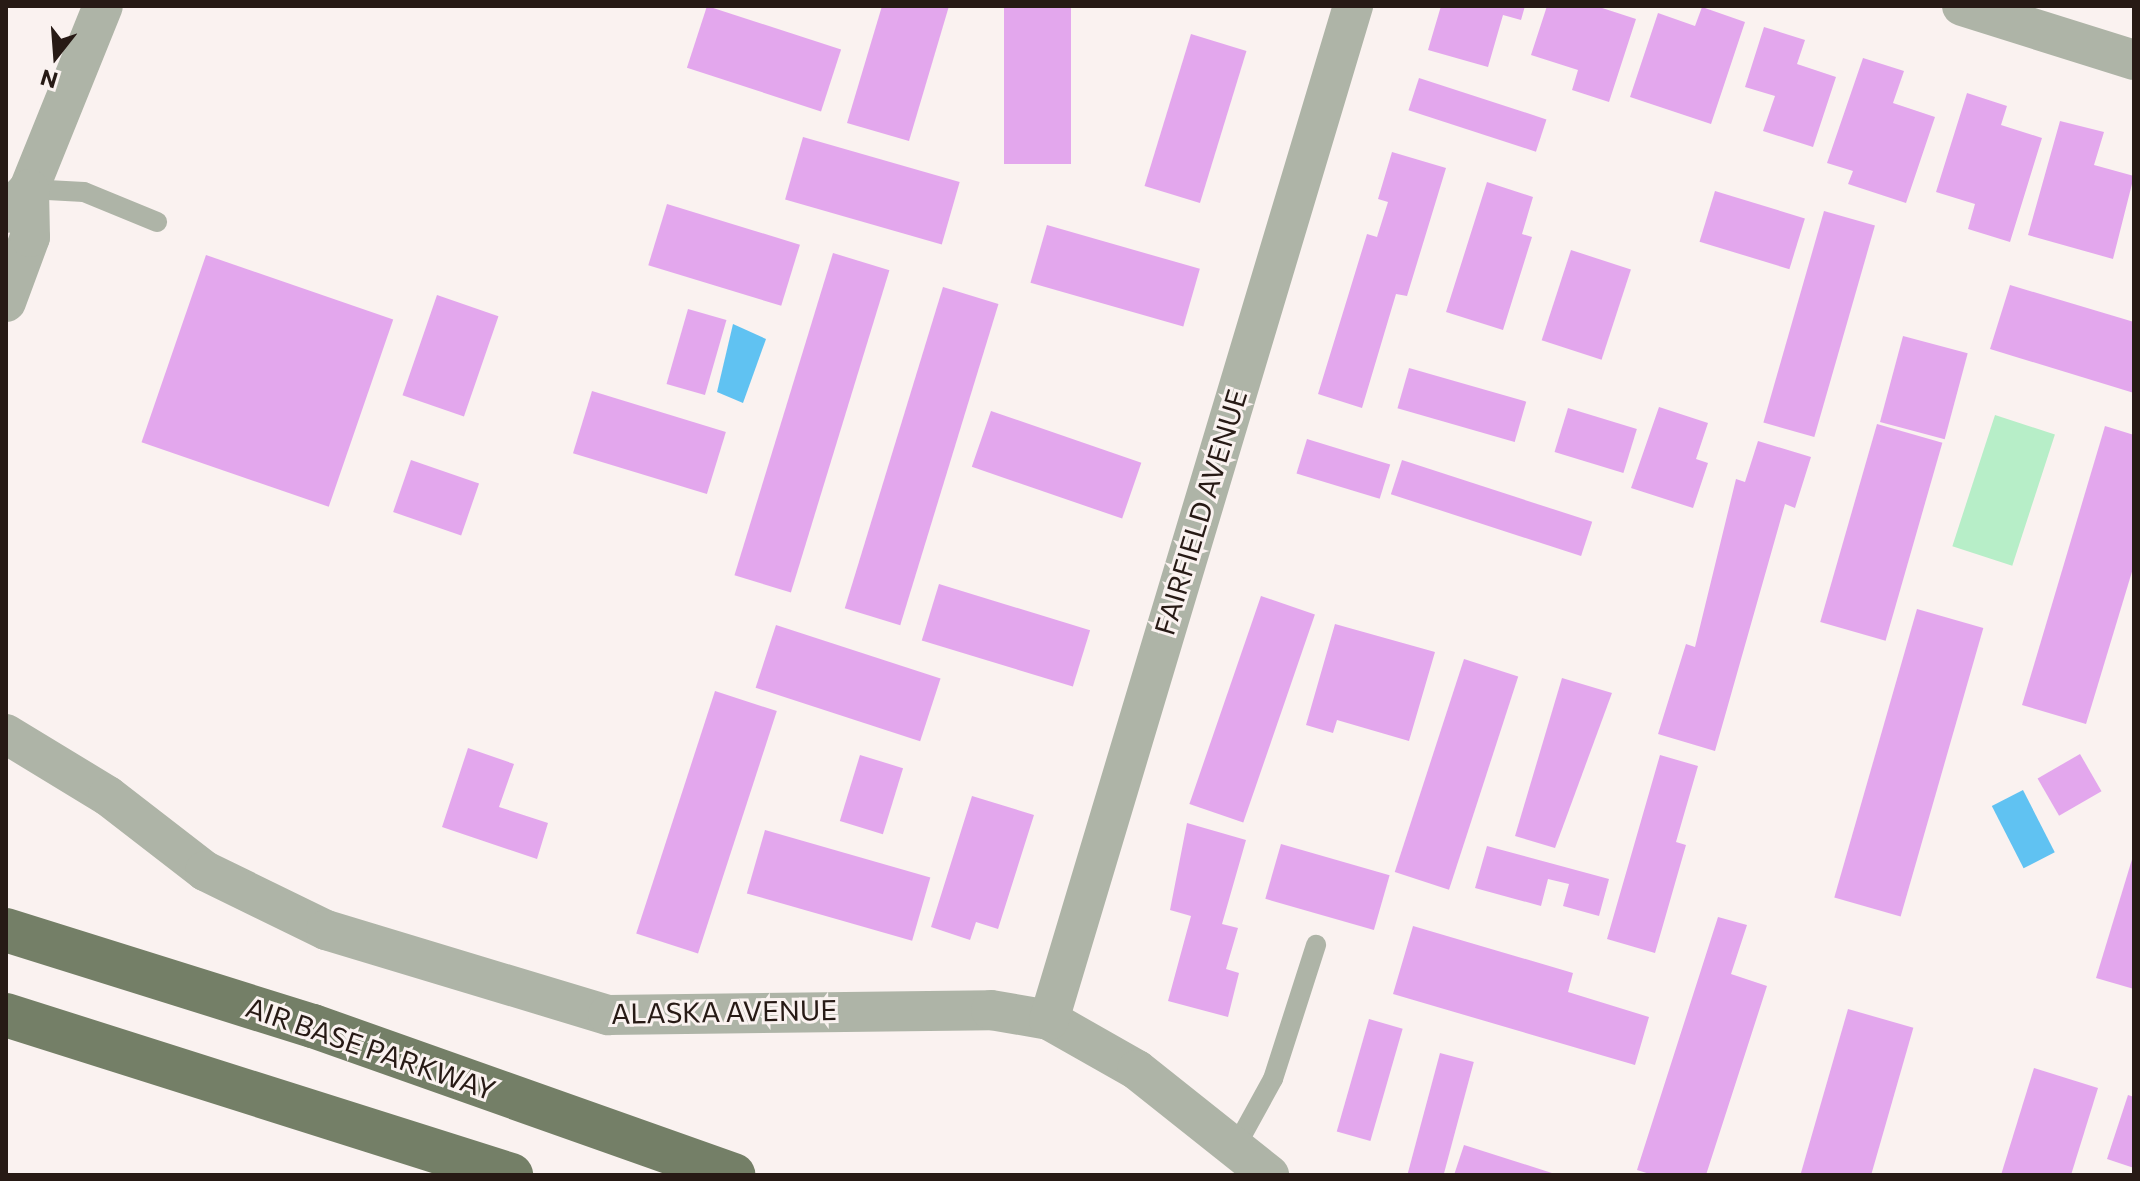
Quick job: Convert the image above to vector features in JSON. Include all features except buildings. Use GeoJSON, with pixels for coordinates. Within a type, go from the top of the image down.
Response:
{"type":"FeatureCollection","features":[{"type":"Feature","properties":{"kind":"main road","name":"AIR BASE PARKWAY"},"geometry":{"type":"LineString","coordinates":[[17,928],[313,1026],[733,1175]]}},
{"type":"Feature","properties":{"kind":"main road"},"geometry":{"type":"LineString","coordinates":[[8,1016],[511,1175]]}},
{"type":"Feature","properties":{"kind":"street"},"geometry":{"type":"LineString","coordinates":[[6,302],[30,237],[14,194],[103,6]]}},
{"type":"Feature","properties":{"kind":"street","name":"FAIRFIELD AVENUE"},"geometry":{"type":"LineString","coordinates":[[1049,1020],[1353,6]]}},
{"type":"Feature","properties":{"kind":"street"},"geometry":{"type":"LineString","coordinates":[[1962,6],[2134,60]]}},
{"type":"Feature","properties":{"kind":"street","name":"ALASKA AVENUE"},"geometry":{"type":"LineString","coordinates":[[6,734],[108,796],[205,871],[341,935],[608,1015],[977,1010],[1049,1020],[1137,1070],[1269,1175]]}},
{"type":"Feature","properties":{"kind":"lane"},"geometry":{"type":"LineString","coordinates":[[14,194],[84,192],[157,222]]}},
{"type":"Feature","properties":{"kind":"lane"},"geometry":{"type":"LineString","coordinates":[[1235,1148],[1273,1079],[1316,945]]}},
{"type":"Feature","properties":{"kind":"green space"},"geometry":{"type":"Polygon","coordinates":[[[1995,415],[2055,434],[2012,566],[1952,546],[1995,415]]]}},
{"type":"Feature","properties":{"kind":"water"},"geometry":{"type":"Polygon","coordinates":[[[733,324],[766,339],[743,403],[717,392],[733,324]]]}},
{"type":"Feature","properties":{"kind":"water"},"geometry":{"type":"Polygon","coordinates":[[[2023,790],[2055,852],[2024,868],[1992,806],[2023,790]]]}}]}
